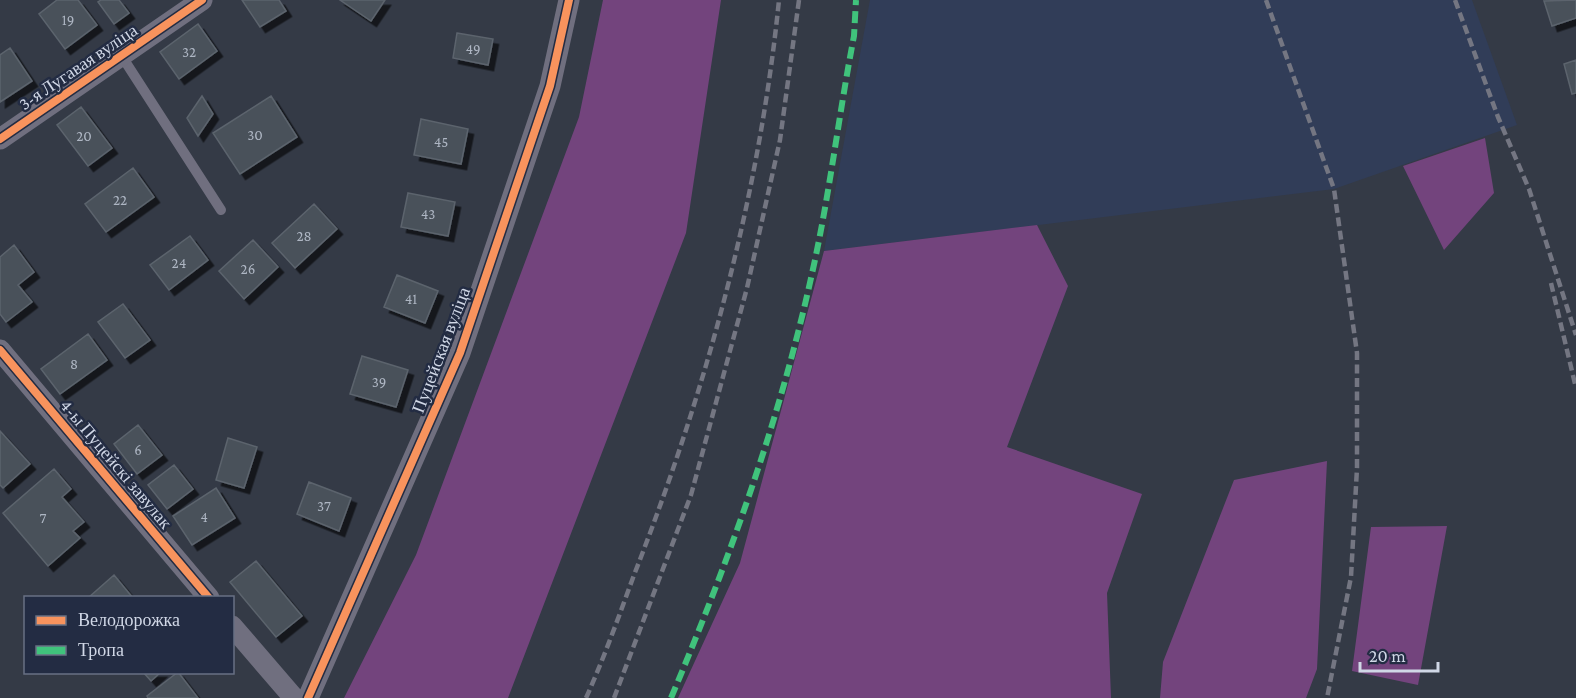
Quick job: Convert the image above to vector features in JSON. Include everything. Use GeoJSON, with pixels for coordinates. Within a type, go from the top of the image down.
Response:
{"type":"FeatureCollection","features":[{"type":"Feature","properties":{"kind":"street","name":"3-я Лугавая вуліца"},"geometry":{"type":"LineString","coordinates":[[0,139],[202,0]]}},
{"type":"Feature","properties":{"kind":"street","name":"Пуцейская вуліца"},"geometry":{"type":"LineString","coordinates":[[308,698],[460,353],[550,86],[569,0]]}},
{"type":"Feature","properties":{"kind":"street","name":"4-ы Пуцейскі завулак"},"geometry":{"type":"LineString","coordinates":[[0,350],[208,596]]}},
{"type":"Feature","properties":{"kind":"street"},"geometry":{"type":"LineString","coordinates":[[234,628],[294,698]]}},
{"type":"Feature","properties":{"kind":"lane"},"geometry":{"type":"LineString","coordinates":[[121,56],[221,210]]}},
{"type":"Feature","properties":{"kind":"shaded area"},"geometry":{"type":"Polygon","coordinates":[[[603,0],[721,0],[686,233],[508,698],[344,698],[416,555],[579,117],[603,0]]]}},
{"type":"Feature","properties":{"kind":"shaded area"},"geometry":{"type":"Polygon","coordinates":[[[870,0],[1472,0],[1517,125],[1334,189],[824,251],[870,0]]]}},
{"type":"Feature","properties":{"kind":"shaded area"},"geometry":{"type":"Polygon","coordinates":[[[1485,138],[1494,193],[1444,250],[1403,166],[1485,138]]]}},
{"type":"Feature","properties":{"kind":"shaded area"},"geometry":{"type":"Polygon","coordinates":[[[1037,225],[1068,286],[1007,447],[1142,494],[1107,593],[1111,698],[678,698],[740,563],[824,251],[1037,225]]]}},
{"type":"Feature","properties":{"kind":"shaded area"},"geometry":{"type":"Polygon","coordinates":[[[1327,461],[1317,669],[1306,698],[1160,698],[1163,662],[1234,480],[1327,461]]]}},
{"type":"Feature","properties":{"kind":"shaded area"},"geometry":{"type":"Polygon","coordinates":[[[1447,526],[1418,685],[1352,671],[1371,527],[1447,526]]]}},
{"type":"Feature","properties":{"kind":"building"},"geometry":{"type":"Polygon","coordinates":[[[57,0],[78,0],[97,25],[65,49],[39,14],[57,0]]]}},
{"type":"Feature","properties":{"kind":"building"},"geometry":{"type":"Polygon","coordinates":[[[119,0],[129,13],[114,24],[98,2],[119,0]]]}},
{"type":"Feature","properties":{"kind":"building"},"geometry":{"type":"Polygon","coordinates":[[[242,0],[279,0],[286,11],[260,27],[242,0]]]}},
{"type":"Feature","properties":{"kind":"building"},"geometry":{"type":"Polygon","coordinates":[[[340,0],[385,0],[371,21],[340,0]]]}},
{"type":"Feature","properties":{"kind":"building"},"geometry":{"type":"Polygon","coordinates":[[[1576,0],[1576,18],[1552,26],[1544,1],[1576,0]]]}},
{"type":"Feature","properties":{"kind":"building"},"geometry":{"type":"Polygon","coordinates":[[[198,24],[217,51],[179,79],[160,52],[198,24]]]}},
{"type":"Feature","properties":{"kind":"building"},"geometry":{"type":"Polygon","coordinates":[[[457,33],[493,39],[488,65],[453,58],[457,33]]]}},
{"type":"Feature","properties":{"kind":"building"},"geometry":{"type":"Polygon","coordinates":[[[10,48],[32,81],[0,102],[0,55],[10,48]]]}},
{"type":"Feature","properties":{"kind":"building"},"geometry":{"type":"Polygon","coordinates":[[[1576,60],[1576,93],[1572,94],[1564,64],[1576,60]]]}},
{"type":"Feature","properties":{"kind":"building"},"geometry":{"type":"Polygon","coordinates":[[[202,96],[213,114],[198,136],[187,118],[202,96]]]}},
{"type":"Feature","properties":{"kind":"building"},"geometry":{"type":"Polygon","coordinates":[[[271,96],[297,137],[240,174],[213,133],[271,96]]]}},
{"type":"Feature","properties":{"kind":"building"},"geometry":{"type":"Polygon","coordinates":[[[81,107],[112,148],[88,166],[57,125],[81,107]]]}},
{"type":"Feature","properties":{"kind":"building"},"geometry":{"type":"Polygon","coordinates":[[[421,119],[468,129],[461,164],[414,155],[421,119]]]}},
{"type":"Feature","properties":{"kind":"building"},"geometry":{"type":"Polygon","coordinates":[[[133,168],[154,197],[106,232],[85,204],[133,168]]]}},
{"type":"Feature","properties":{"kind":"building"},"geometry":{"type":"Polygon","coordinates":[[[408,193],[455,202],[448,236],[401,227],[408,193]]]}},
{"type":"Feature","properties":{"kind":"building"},"geometry":{"type":"Polygon","coordinates":[[[314,204],[337,229],[295,268],[272,243],[314,204]]]}},
{"type":"Feature","properties":{"kind":"building"},"geometry":{"type":"Polygon","coordinates":[[[190,236],[208,260],[169,290],[150,265],[190,236]]]}},
{"type":"Feature","properties":{"kind":"building"},"geometry":{"type":"Polygon","coordinates":[[[253,240],[278,267],[244,299],[219,271],[253,240]]]}},
{"type":"Feature","properties":{"kind":"building"},"geometry":{"type":"Polygon","coordinates":[[[14,245],[34,272],[18,285],[32,302],[6,322],[0,314],[0,257],[14,245]]]}},
{"type":"Feature","properties":{"kind":"building"},"geometry":{"type":"Polygon","coordinates":[[[397,275],[438,291],[425,323],[384,307],[397,275]]]}},
{"type":"Feature","properties":{"kind":"building"},"geometry":{"type":"Polygon","coordinates":[[[123,304],[150,340],[125,358],[98,322],[123,304]]]}},
{"type":"Feature","properties":{"kind":"building"},"geometry":{"type":"Polygon","coordinates":[[[88,334],[107,360],[60,394],[41,369],[88,334]]]}},
{"type":"Feature","properties":{"kind":"building"},"geometry":{"type":"Polygon","coordinates":[[[362,356],[408,370],[396,407],[350,394],[362,356]]]}},
{"type":"Feature","properties":{"kind":"building"},"geometry":{"type":"Polygon","coordinates":[[[138,425],[162,455],[137,474],[114,444],[138,425]]]}},
{"type":"Feature","properties":{"kind":"building"},"geometry":{"type":"Polygon","coordinates":[[[0,431],[30,464],[3,488],[0,485],[0,431]]]}},
{"type":"Feature","properties":{"kind":"building"},"geometry":{"type":"Polygon","coordinates":[[[228,438],[257,447],[244,488],[216,480],[228,438]]]}},
{"type":"Feature","properties":{"kind":"building"},"geometry":{"type":"Polygon","coordinates":[[[174,465],[193,489],[167,509],[148,485],[174,465]]]}},
{"type":"Feature","properties":{"kind":"building"},"geometry":{"type":"Polygon","coordinates":[[[54,469],[71,489],[62,497],[84,522],[73,531],[80,538],[48,566],[3,513],[54,469]]]}},
{"type":"Feature","properties":{"kind":"building"},"geometry":{"type":"Polygon","coordinates":[[[309,482],[351,498],[339,531],[297,514],[309,482]]]}},
{"type":"Feature","properties":{"kind":"building"},"geometry":{"type":"Polygon","coordinates":[[[216,488],[235,518],[192,545],[173,516],[216,488]]]}},
{"type":"Feature","properties":{"kind":"building"},"geometry":{"type":"Polygon","coordinates":[[[256,561],[302,616],[276,637],[230,582],[256,561]]]}},
{"type":"Feature","properties":{"kind":"building"},"geometry":{"type":"Polygon","coordinates":[[[114,575],[131,596],[90,596],[114,575]]]}},
{"type":"Feature","properties":{"kind":"building"},"geometry":{"type":"Polygon","coordinates":[[[145,674],[159,674],[151,681],[145,674]]]}},
{"type":"Feature","properties":{"kind":"building"},"geometry":{"type":"Polygon","coordinates":[[[175,674],[180,674],[198,698],[148,698],[147,696],[175,674]]]}},
{"type":"Feature","properties":{"kind":"railway"},"geometry":{"type":"LineString","coordinates":[[586,698],[660,506],[684,435],[726,293],[758,148],[779,0]]}},
{"type":"Feature","properties":{"kind":"railway"},"geometry":{"type":"LineString","coordinates":[[614,698],[691,495],[747,288],[780,140],[799,0]]}},
{"type":"Feature","properties":{"kind":"railway"},"geometry":{"type":"LineString","coordinates":[[1266,0],[1334,189],[1357,353],[1357,468],[1351,577],[1327,698]]}},
{"type":"Feature","properties":{"kind":"railway"},"geometry":{"type":"LineString","coordinates":[[1455,0],[1498,117],[1529,189],[1576,335]]}},
{"type":"Feature","properties":{"kind":"railway"},"geometry":{"type":"LineString","coordinates":[[1551,283],[1576,388]]}},
{"type":"Feature","properties":{"kind":"marked path"},"geometry":{"type":"LineString","coordinates":[[671,698],[714,593],[770,433],[786,379],[813,269],[824,211],[854,36],[856,0]]}},
{"type":"Feature","properties":{"kind":"cycle path"},"geometry":{"type":"LineString","coordinates":[[0,139],[202,0]]}},
{"type":"Feature","properties":{"kind":"cycle path"},"geometry":{"type":"LineString","coordinates":[[308,698],[460,353],[550,86],[569,0]]}},
{"type":"Feature","properties":{"kind":"cycle path"},"geometry":{"type":"LineString","coordinates":[[0,350],[207,596]]}}]}
